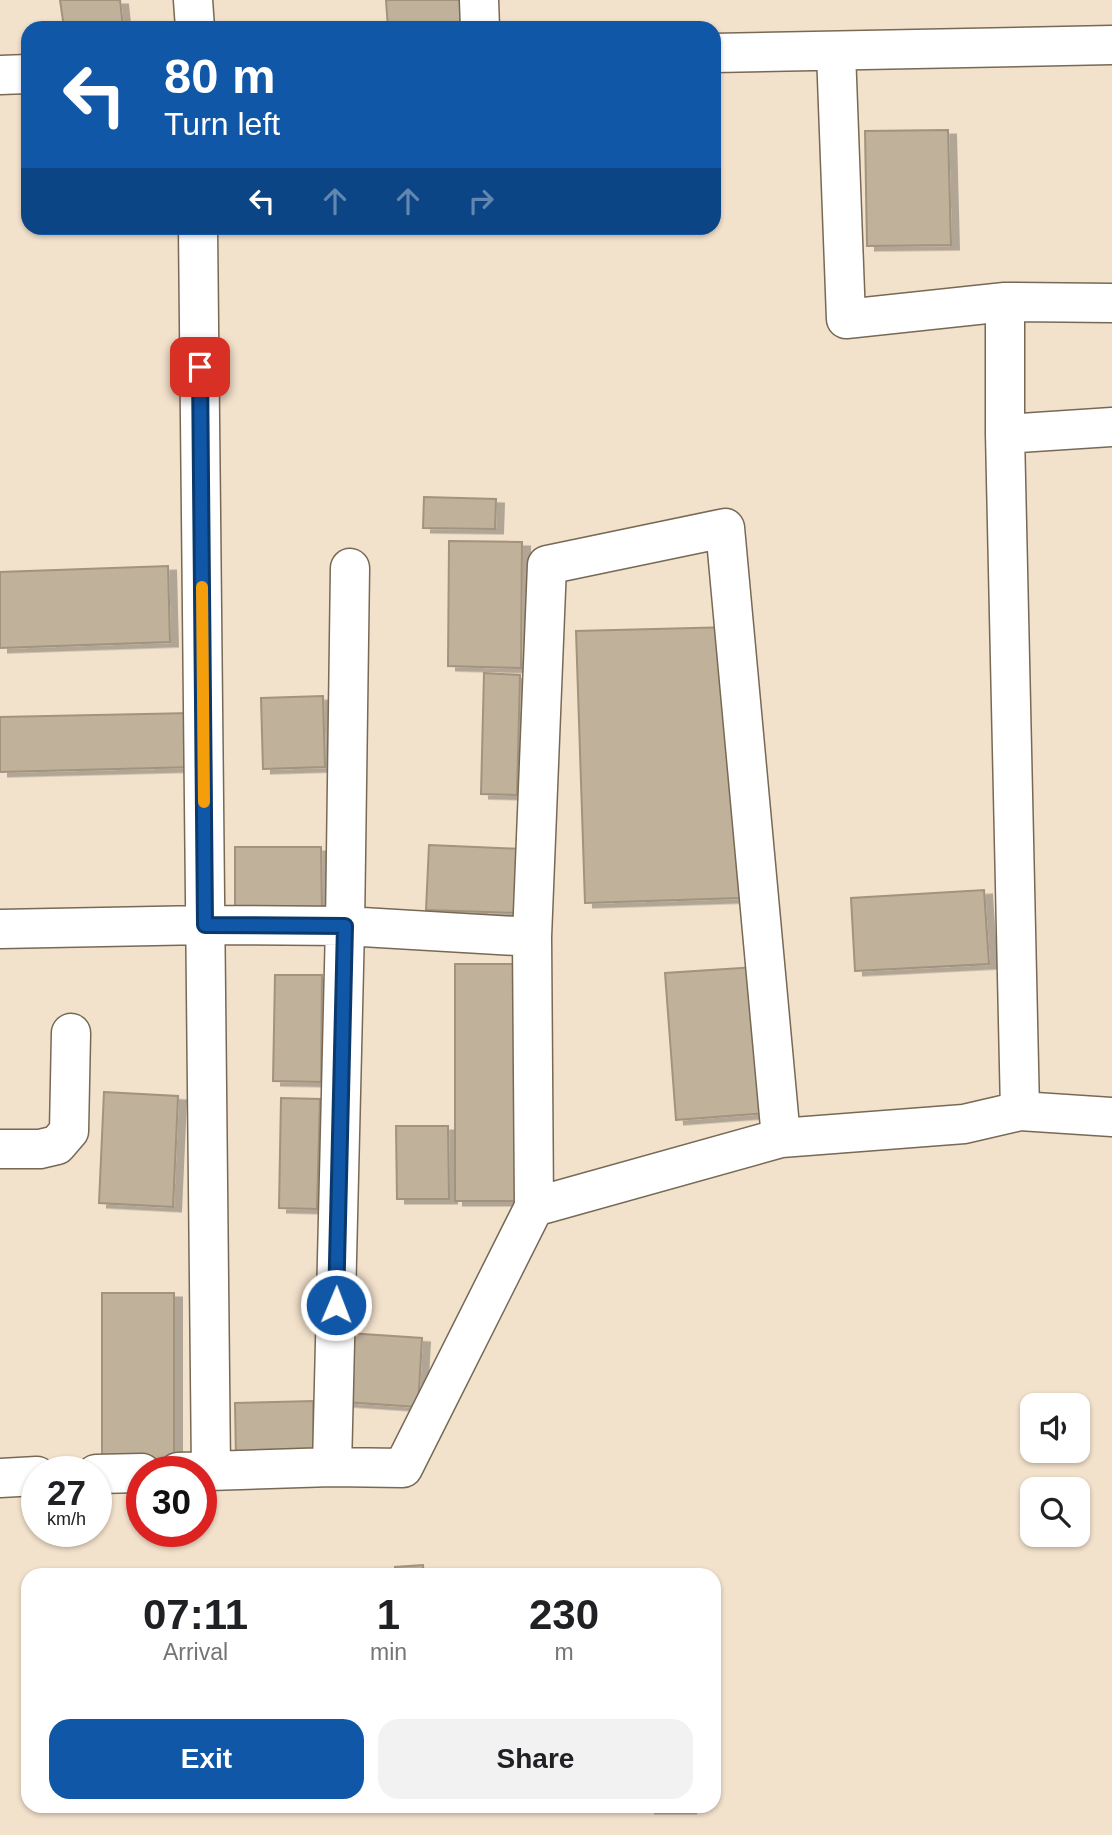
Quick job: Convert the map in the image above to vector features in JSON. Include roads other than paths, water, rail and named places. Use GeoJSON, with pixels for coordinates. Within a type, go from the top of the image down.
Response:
{"type":"FeatureCollection","features":[{"type":"Feature","properties":{"kind":"street"},"geometry":{"type":"LineString","coordinates":[[193,0],[194,21]]}},
{"type":"Feature","properties":{"kind":"street"},"geometry":{"type":"LineString","coordinates":[[479,0],[480,21]]}},
{"type":"Feature","properties":{"kind":"street"},"geometry":{"type":"LineString","coordinates":[[721,53],[1112,45]]}},
{"type":"Feature","properties":{"kind":"street"},"geometry":{"type":"LineString","coordinates":[[836,52],[846,319],[1005,303],[1112,303]]}},
{"type":"Feature","properties":{"kind":"street"},"geometry":{"type":"LineString","coordinates":[[0,75],[21,74]]}},
{"type":"Feature","properties":{"kind":"street"},"geometry":{"type":"LineString","coordinates":[[195,1456],[205,925],[198,235]]}},
{"type":"Feature","properties":{"kind":"street"},"geometry":{"type":"LineString","coordinates":[[1005,303],[1005,434],[1020,1111]]}},
{"type":"Feature","properties":{"kind":"street"},"geometry":{"type":"LineString","coordinates":[[1005,434],[1112,428]]}},
{"type":"Feature","properties":{"kind":"street"},"geometry":{"type":"LineString","coordinates":[[217,1470],[402,1468],[534,1207],[532,937],[547,565],[725,528],[781,1138]]}},
{"type":"Feature","properties":{"kind":"street"},"geometry":{"type":"LineString","coordinates":[[332,1467],[345,926],[350,568]]}},
{"type":"Feature","properties":{"kind":"street"},"geometry":{"type":"LineString","coordinates":[[0,929],[205,925],[345,926],[532,937]]}},
{"type":"Feature","properties":{"kind":"street"},"geometry":{"type":"LineString","coordinates":[[0,1149],[40,1149],[57,1145],[69,1132],[71,1033]]}},
{"type":"Feature","properties":{"kind":"street"},"geometry":{"type":"LineString","coordinates":[[534,1207],[781,1138],[964,1124],[1020,1111],[1112,1117]]}},
{"type":"Feature","properties":{"kind":"street"},"geometry":{"type":"LineString","coordinates":[[0,1478],[21,1477]]}}]}
